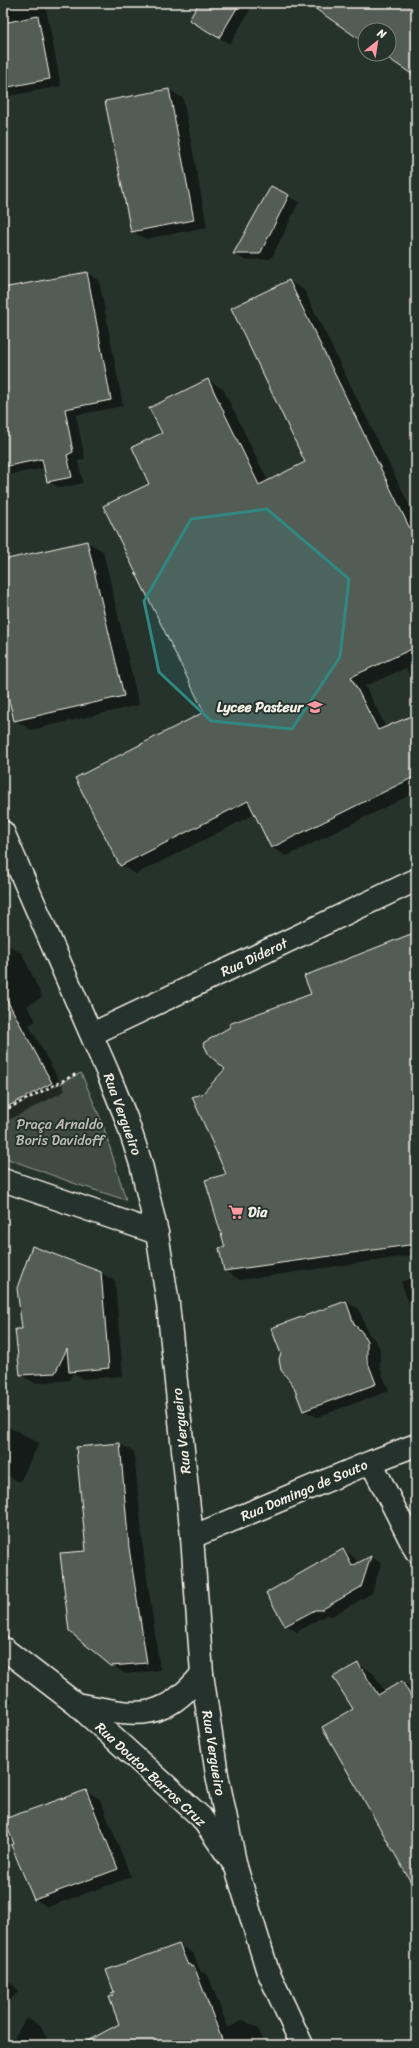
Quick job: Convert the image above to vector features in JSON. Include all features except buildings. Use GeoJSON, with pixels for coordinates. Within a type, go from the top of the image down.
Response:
{"type":"FeatureCollection","features":[{"type":"Feature","properties":{"kind":"street","name":"Rua Vergueiro"},"geometry":{"type":"LineString","coordinates":[[3,832],[92,1034],[126,1118],[141,1164],[158,1233],[168,1304],[192,1537],[202,1674],[217,1775],[236,1867],[267,1969],[302,2045]]}},
{"type":"Feature","properties":{"kind":"street","name":"Rua Diderot"},"geometry":{"type":"LineString","coordinates":[[92,1034],[416,880]]}},
{"type":"Feature","properties":{"kind":"street"},"geometry":{"type":"LineString","coordinates":[[3,1180],[158,1233]]}},
{"type":"Feature","properties":{"kind":"street","name":"Rua Domingo de Souto"},"geometry":{"type":"LineString","coordinates":[[192,1537],[371,1462],[416,1445]]}},
{"type":"Feature","properties":{"kind":"street"},"geometry":{"type":"LineString","coordinates":[[371,1462],[416,1551]]}},
{"type":"Feature","properties":{"kind":"street","name":"Rua Doutor Barros Cruz"},"geometry":{"type":"LineString","coordinates":[[3,1648],[76,1704],[201,1817],[236,1867]]}},
{"type":"Feature","properties":{"kind":"street","name":"Rua Doutor Barros Cruz"},"geometry":{"type":"LineString","coordinates":[[76,1704],[127,1714],[151,1713],[172,1704],[188,1691],[202,1674]]}},
{"type":"Feature","properties":{"kind":"path"},"geometry":{"type":"LineString","coordinates":[[3,1111],[83,1070]]}},
{"type":"Feature","properties":{"kind":"highlighted area"},"geometry":{"type":"Polygon","coordinates":[[[267,509],[349,579],[340,657],[292,729],[211,721],[159,672],[144,601],[191,519],[267,509]]]}},
{"type":"Feature","properties":{"kind":"green space","name":"Praça Arnaldo Boris Davidoff"},"geometry":{"type":"Polygon","coordinates":[[[81,1073],[102,1122],[126,1200],[76,1184],[3,1157],[3,1112],[81,1073]]]}},
{"type":"Feature","properties":{"kind":"place","name":"Lycee Pasteur"},"geometry":{"type":"Point","coordinates":[315,707]}},
{"type":"Feature","properties":{"kind":"place","name":"Dia"},"geometry":{"type":"Point","coordinates":[236,1212]}}]}
